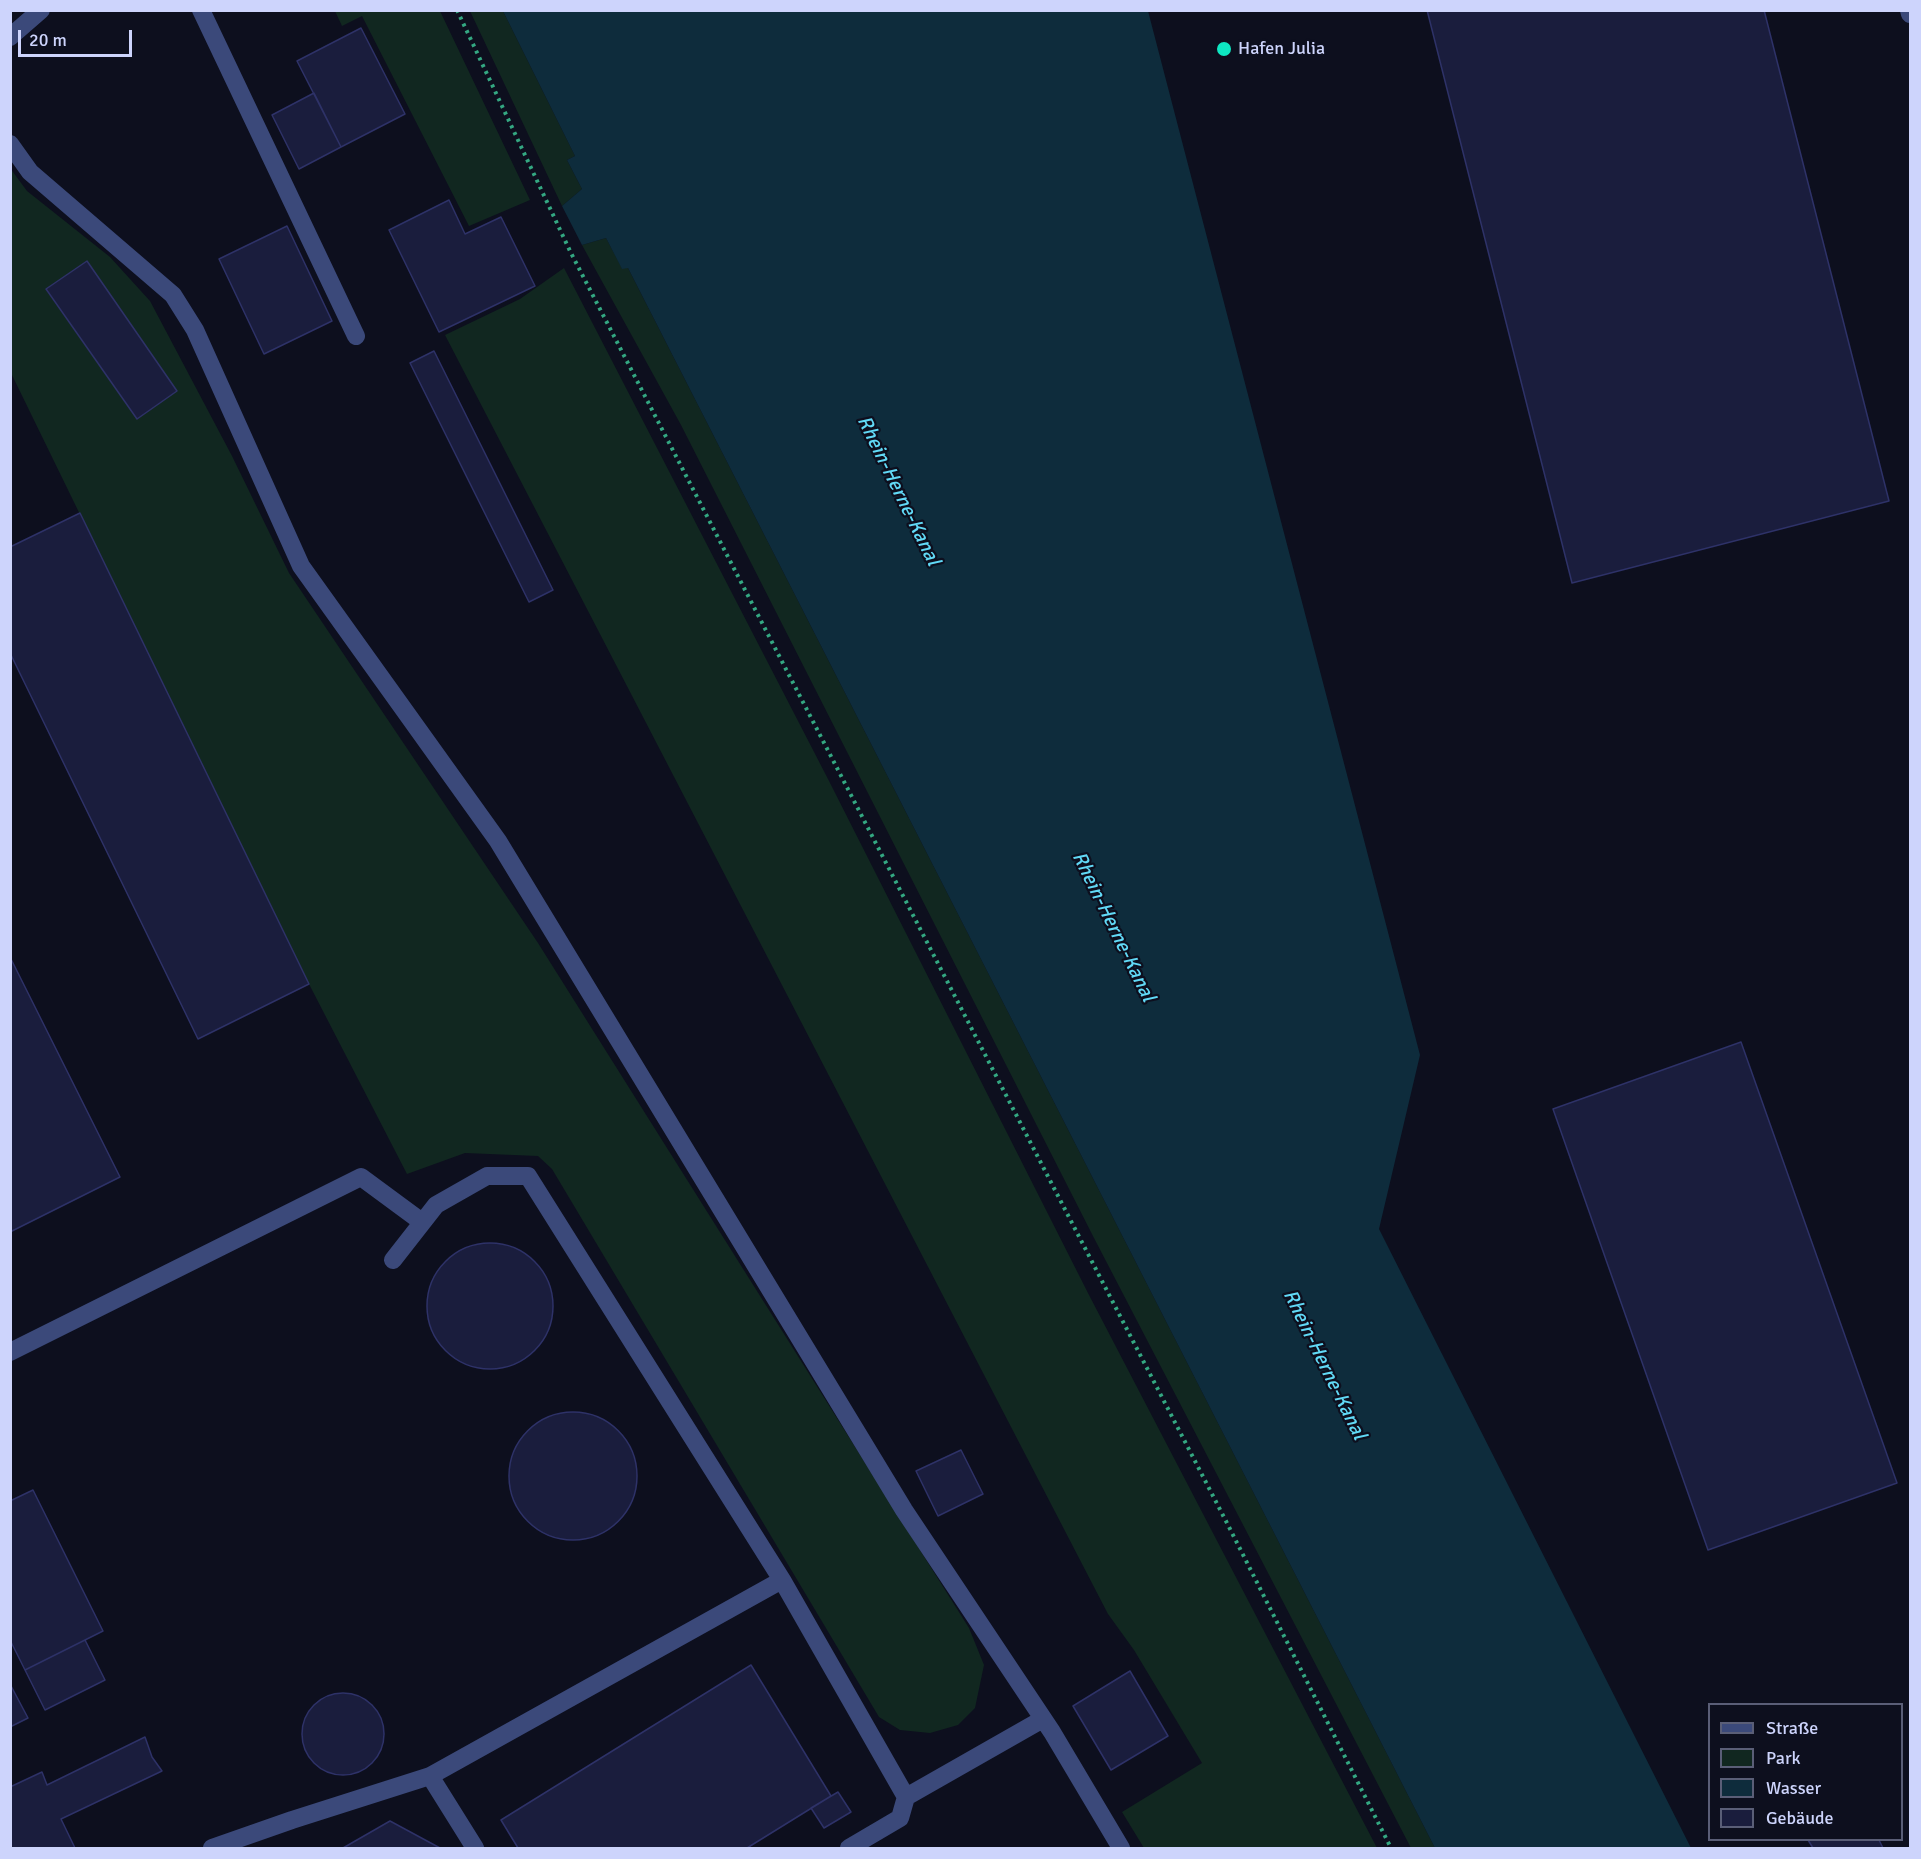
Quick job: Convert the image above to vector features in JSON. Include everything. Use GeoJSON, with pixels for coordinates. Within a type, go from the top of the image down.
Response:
{"type":"FeatureCollection","features":[{"type":"Feature","properties":{"kind":"lane"},"geometry":{"type":"LineString","coordinates":[[10,37],[41,10]]}},
{"type":"Feature","properties":{"kind":"lane"},"geometry":{"type":"LineString","coordinates":[[201,10],[356,336]]}},
{"type":"Feature","properties":{"kind":"lane"},"geometry":{"type":"LineString","coordinates":[[10,144],[30,172],[173,295],[195,330],[302,566],[498,841],[904,1510],[1043,1719],[1121,1848]]}},
{"type":"Feature","properties":{"kind":"lane"},"geometry":{"type":"LineString","coordinates":[[393,1260],[436,1205],[487,1176],[528,1176],[782,1580],[906,1797]]}},
{"type":"Feature","properties":{"kind":"lane"},"geometry":{"type":"LineString","coordinates":[[10,1352],[361,1177],[422,1222]]}},
{"type":"Feature","properties":{"kind":"lane"},"geometry":{"type":"LineString","coordinates":[[212,1848],[430,1776],[782,1580]]}},
{"type":"Feature","properties":{"kind":"lane"},"geometry":{"type":"LineString","coordinates":[[849,1848],[900,1818],[906,1797],[1043,1719]]}},
{"type":"Feature","properties":{"kind":"lane"},"geometry":{"type":"LineString","coordinates":[[430,1776],[475,1848]]}},
{"type":"Feature","properties":{"kind":"path"},"geometry":{"type":"LineString","coordinates":[[457,10],[570,251],[1228,1525],[1391,1848]]}},
{"type":"Feature","properties":{"kind":"green space"},"geometry":{"type":"Polygon","coordinates":[[[335,11],[440,11],[530,200],[469,226],[362,16],[342,26],[335,11]]]}},
{"type":"Feature","properties":{"kind":"green space"},"geometry":{"type":"Polygon","coordinates":[[[470,11],[503,11],[575,156],[567,160],[582,189],[562,206],[470,11]]]}},
{"type":"Feature","properties":{"kind":"green space"},"geometry":{"type":"Polygon","coordinates":[[[10,168],[27,191],[110,257],[150,301],[232,456],[289,573],[538,943],[969,1628],[984,1665],[975,1708],[958,1725],[930,1733],[900,1730],[879,1717],[552,1169],[538,1156],[465,1153],[407,1174],[309,984],[11,373],[10,168]],[[87,261],[46,290],[137,419],[87,261]]]}},
{"type":"Feature","properties":{"kind":"green space"},"geometry":{"type":"Polygon","coordinates":[[[606,238],[622,268],[628,268],[1435,1848],[1411,1848],[1094,1238],[681,425],[582,245],[606,238]]]}},
{"type":"Feature","properties":{"kind":"green space"},"geometry":{"type":"Polygon","coordinates":[[[564,268],[828,779],[1089,1295],[1377,1848],[1144,1848],[1122,1812],[1202,1763],[1134,1650],[1108,1614],[445,335],[520,299],[564,268]]]}},
{"type":"Feature","properties":{"kind":"water","name":"Rhein-Herne-Kanal"},"geometry":{"type":"Polygon","coordinates":[[[503,11],[1148,11],[1420,1055],[1379,1229],[1691,1848],[1435,1848],[628,268],[622,269],[606,238],[582,245],[562,206],[582,189],[567,160],[575,156],[503,11]]]}},
{"type":"Feature","properties":{"kind":"building"},"geometry":{"type":"Polygon","coordinates":[[[1427,10],[1764,10],[1889,501],[1572,583],[1427,10]]]}},
{"type":"Feature","properties":{"kind":"building"},"geometry":{"type":"Polygon","coordinates":[[[361,28],[405,114],[341,147],[297,61],[361,28]]]}},
{"type":"Feature","properties":{"kind":"building"},"geometry":{"type":"Polygon","coordinates":[[[314,93],[341,147],[299,169],[272,115],[314,93]]]}},
{"type":"Feature","properties":{"kind":"building"},"geometry":{"type":"Polygon","coordinates":[[[449,200],[465,234],[501,217],[535,286],[439,332],[389,230],[449,200]]]}},
{"type":"Feature","properties":{"kind":"building"},"geometry":{"type":"Polygon","coordinates":[[[287,226],[332,321],[264,354],[219,259],[287,226]]]}},
{"type":"Feature","properties":{"kind":"building"},"geometry":{"type":"Polygon","coordinates":[[[87,261],[177,391],[137,419],[46,289],[87,261]]]}},
{"type":"Feature","properties":{"kind":"building"},"geometry":{"type":"Polygon","coordinates":[[[434,351],[553,590],[529,602],[410,363],[434,351]]]}},
{"type":"Feature","properties":{"kind":"building"},"geometry":{"type":"Polygon","coordinates":[[[80,513],[309,984],[198,1039],[10,653],[10,547],[80,513]]]}},
{"type":"Feature","properties":{"kind":"building"},"geometry":{"type":"Polygon","coordinates":[[[10,957],[120,1177],[10,1232],[10,957]]]}},
{"type":"Feature","properties":{"kind":"building"},"geometry":{"type":"Polygon","coordinates":[[[1741,1042],[1897,1483],[1708,1550],[1553,1109],[1741,1042]]]}},
{"type":"Feature","properties":{"kind":"building"},"geometry":{"type":"Polygon","coordinates":[[[490,1243],[514,1248],[535,1261],[548,1282],[553,1306],[548,1330],[535,1351],[514,1364],[490,1369],[466,1364],[445,1351],[432,1330],[427,1306],[432,1282],[445,1261],[466,1248],[490,1243]]]}},
{"type":"Feature","properties":{"kind":"building"},"geometry":{"type":"Polygon","coordinates":[[[573,1412],[597,1417],[618,1431],[632,1452],[637,1476],[632,1500],[618,1521],[597,1535],[573,1540],[549,1535],[528,1521],[514,1500],[509,1476],[514,1452],[528,1431],[549,1417],[573,1412]]]}},
{"type":"Feature","properties":{"kind":"building"},"geometry":{"type":"Polygon","coordinates":[[[961,1450],[983,1494],[938,1516],[916,1471],[961,1450]]]}},
{"type":"Feature","properties":{"kind":"building"},"geometry":{"type":"Polygon","coordinates":[[[33,1490],[103,1631],[25,1670],[10,1640],[10,1501],[33,1490]]]}},
{"type":"Feature","properties":{"kind":"building"},"geometry":{"type":"Polygon","coordinates":[[[85,1640],[105,1680],[45,1710],[25,1670],[85,1640]]]}},
{"type":"Feature","properties":{"kind":"building"},"geometry":{"type":"Polygon","coordinates":[[[751,1665],[831,1796],[747,1848],[518,1848],[501,1820],[751,1665]]]}},
{"type":"Feature","properties":{"kind":"building"},"geometry":{"type":"Polygon","coordinates":[[[1130,1671],[1168,1736],[1111,1770],[1073,1706],[1130,1671]]]}},
{"type":"Feature","properties":{"kind":"building"},"geometry":{"type":"Polygon","coordinates":[[[10,1684],[28,1718],[10,1727],[10,1684]]]}},
{"type":"Feature","properties":{"kind":"building"},"geometry":{"type":"Polygon","coordinates":[[[343,1693],[359,1696],[372,1705],[381,1718],[384,1734],[381,1750],[372,1763],[359,1772],[343,1775],[327,1772],[314,1763],[305,1750],[302,1734],[305,1718],[314,1705],[327,1696],[343,1693]]]}},
{"type":"Feature","properties":{"kind":"building"},"geometry":{"type":"Polygon","coordinates":[[[145,1737],[152,1757],[162,1771],[61,1819],[75,1848],[10,1848],[10,1787],[42,1772],[47,1785],[145,1737]]]}},
{"type":"Feature","properties":{"kind":"building"},"geometry":{"type":"Polygon","coordinates":[[[838,1792],[851,1812],[824,1828],[811,1808],[838,1792]]]}},
{"type":"Feature","properties":{"kind":"building"},"geometry":{"type":"Polygon","coordinates":[[[390,1821],[440,1848],[343,1848],[390,1821]]]}},
{"type":"Feature","properties":{"kind":"building"},"geometry":{"type":"Polygon","coordinates":[[[1809,1841],[1880,1841],[1883,1848],[1813,1848],[1809,1841]]]}},
{"type":"Feature","properties":{"kind":"place","name":"Hafen Julia"},"geometry":{"type":"Point","coordinates":[1224,49]}}]}
